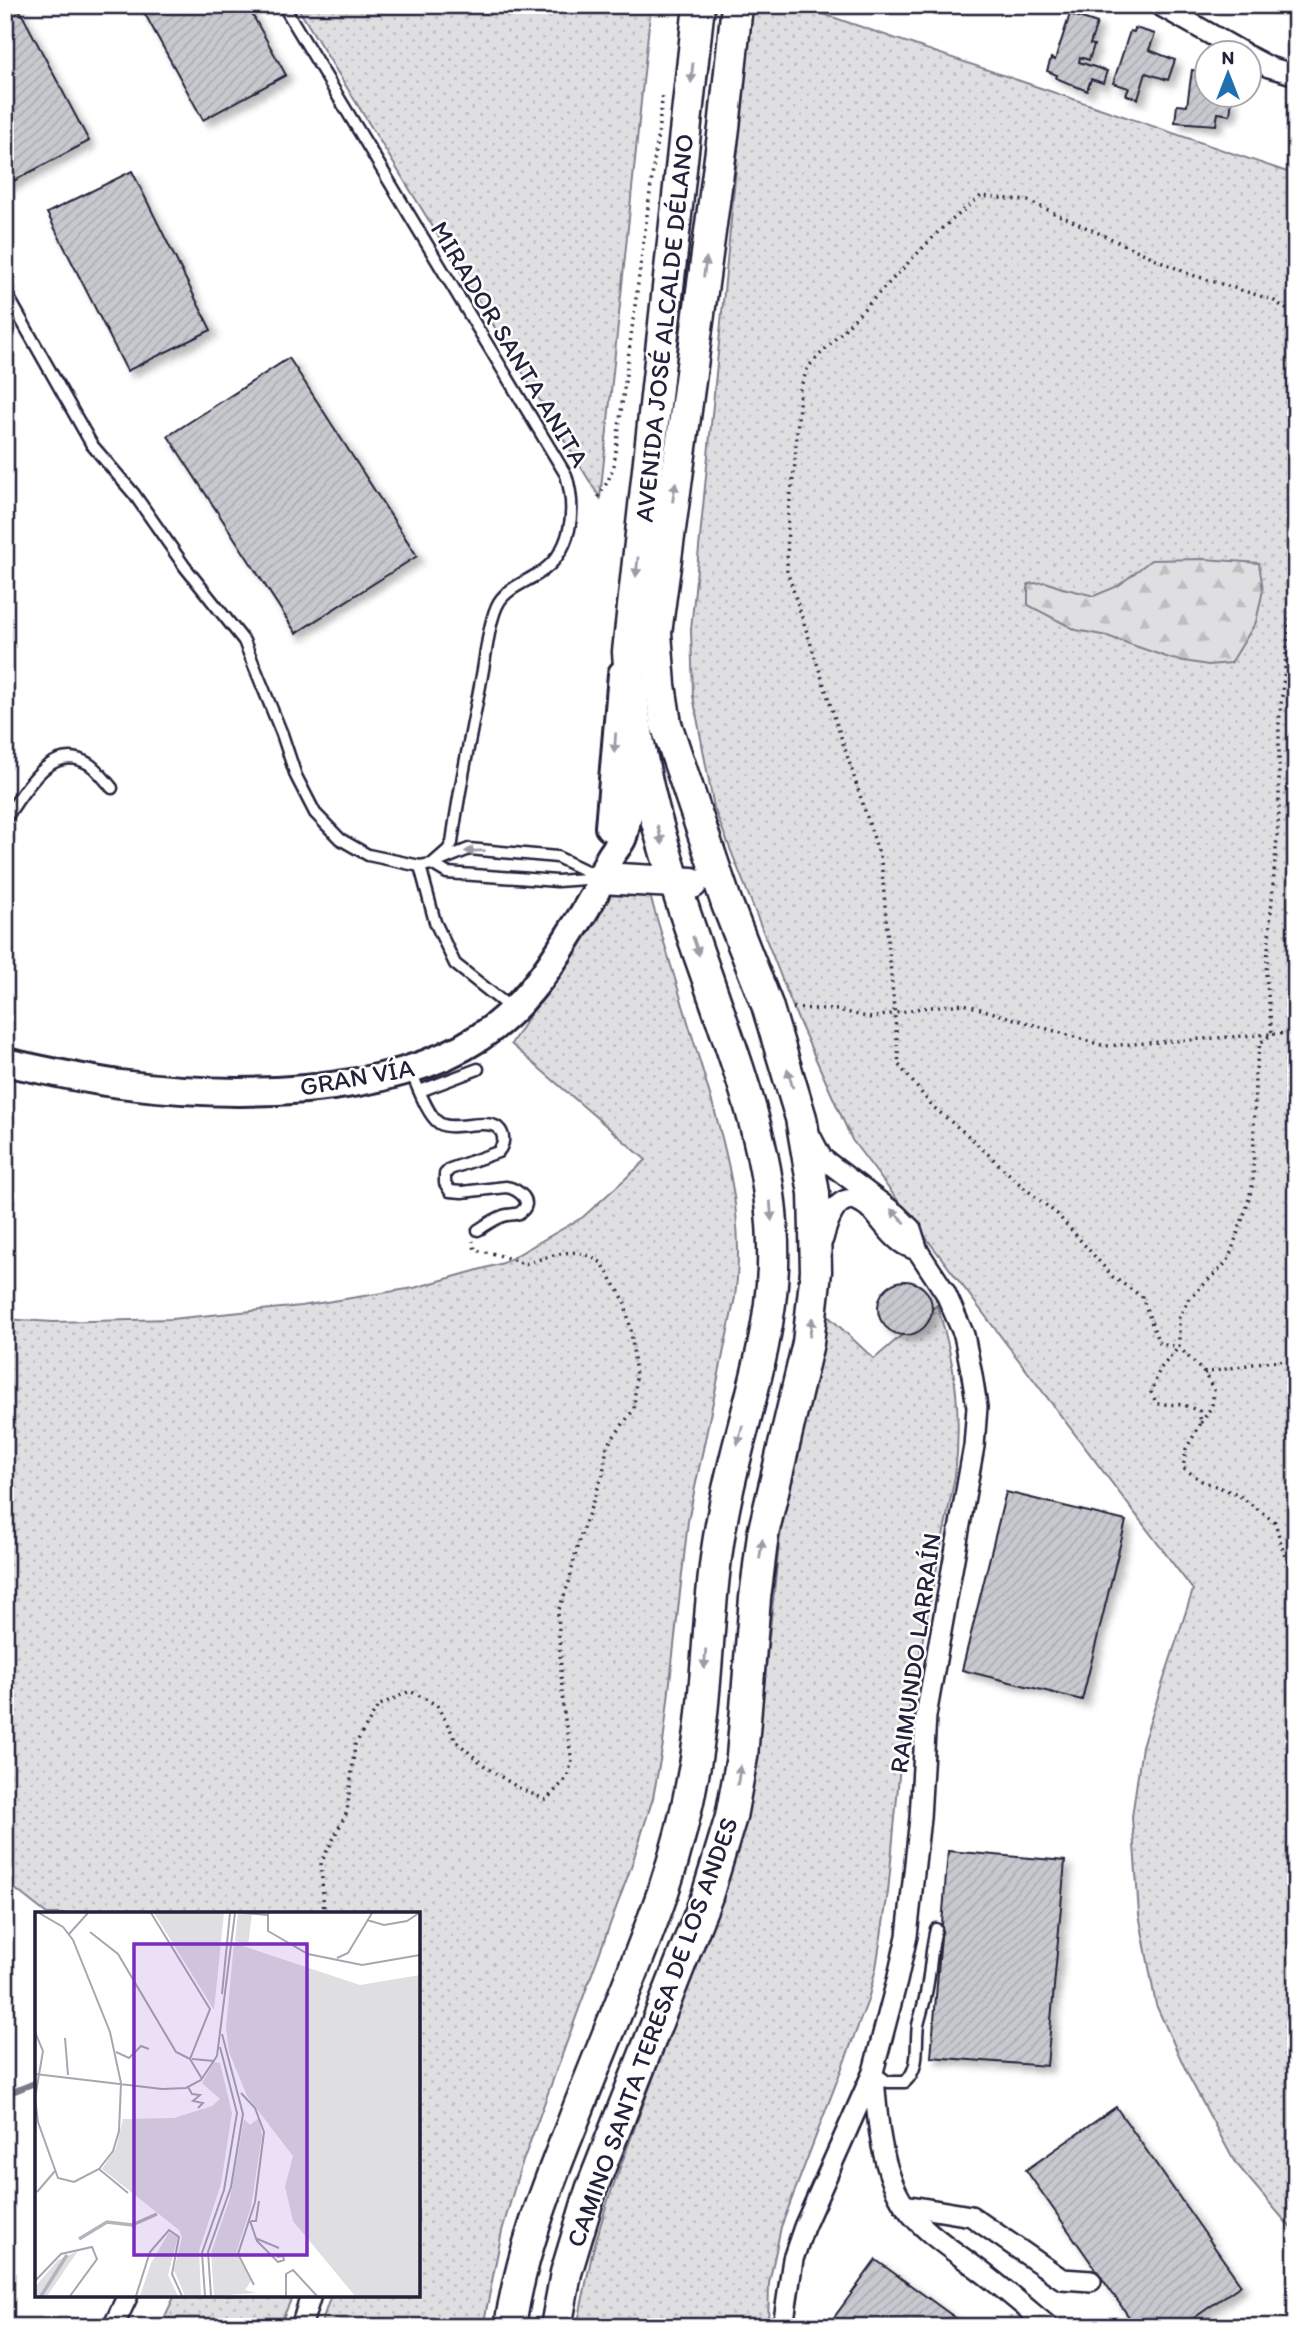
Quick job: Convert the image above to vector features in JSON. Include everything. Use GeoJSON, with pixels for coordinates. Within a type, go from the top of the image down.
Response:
{"type":"FeatureCollection","features":[{"type":"Feature","properties":{"kind":"main road","name":"AVENIDA JOSÉ ALCALDE DÉLANO"},"geometry":{"type":"LineString","coordinates":[[628,652],[699,5]]}},
{"type":"Feature","properties":{"kind":"main road","name":"AVENIDA JOSÉ ALCALDE DÉLANO"},"geometry":{"type":"LineString","coordinates":[[656,633],[724,128],[737,5]]}},
{"type":"Feature","properties":{"kind":"main road","name":"CAMINO SANTA TERESA DE LOS ANDES"},"geometry":{"type":"LineString","coordinates":[[556,2327],[566,2273],[591,2190],[707,1896],[731,1818],[742,1757],[763,1534],[808,1343],[816,1271],[814,1193],[801,1118],[767,1006],[727,904],[666,724],[656,633]]}},
{"type":"Feature","properties":{"kind":"main road","name":"GRAN VÍA"},"geometry":{"type":"LineString","coordinates":[[5,1062],[118,1084],[215,1091],[306,1088],[379,1078],[415,1081],[513,1010],[548,971],[580,919],[622,839],[638,745],[641,697],[656,633]]}},
{"type":"Feature","properties":{"kind":"main road","name":"CAMINO SANTA TERESA DE LOS ANDES"},"geometry":{"type":"LineString","coordinates":[[510,2327],[521,2273],[549,2182],[662,1895],[679,1841],[700,1729],[708,1619],[722,1515],[756,1378],[768,1318],[773,1270],[773,1233],[766,1166],[749,1100],[674,881],[638,745],[628,652]]}},
{"type":"Feature","properties":{"kind":"main road"},"geometry":{"type":"LineString","coordinates":[[628,652],[622,673],[615,739],[606,867],[703,886],[727,904]]}},
{"type":"Feature","properties":{"kind":"main road"},"geometry":{"type":"LineString","coordinates":[[709,984],[740,1030],[752,1055],[763,1086],[781,1171],[798,1187],[814,1193]]}},
{"type":"Feature","properties":{"kind":"street"},"geometry":{"type":"LineString","coordinates":[[1159,5],[1217,38]]}},
{"type":"Feature","properties":{"kind":"street"},"geometry":{"type":"LineString","coordinates":[[1262,63],[1296,75]]}},
{"type":"Feature","properties":{"kind":"street","name":"RAIMUNDO LARRAÍN"},"geometry":{"type":"LineString","coordinates":[[785,2327],[783,2320],[792,2269],[804,2227],[873,2072],[907,1936],[920,1818],[926,1716],[974,1446],[977,1407],[964,1335],[945,1292],[918,1251],[911,1229],[896,1214],[822,1158],[801,1118]]}},
{"type":"Feature","properties":{"kind":"street","name":"RAIMUNDO LARRAÍN"},"geometry":{"type":"LineString","coordinates":[[814,1193],[855,1197],[870,1209],[900,1243],[918,1251]]}},
{"type":"Feature","properties":{"kind":"street"},"geometry":{"type":"LineString","coordinates":[[816,1271],[827,1223],[834,1209],[848,1200],[856,1201],[870,1209]]}},
{"type":"Feature","properties":{"kind":"street","name":"RAIMUNDO LARRAÍN"},"geometry":{"type":"LineString","coordinates":[[873,2072],[883,2151],[904,2205],[920,2225],[1048,2327]]}},
{"type":"Feature","properties":{"kind":"street"},"geometry":{"type":"LineString","coordinates":[[904,2205],[971,2216],[1062,2279],[1091,2281]]}},
{"type":"Feature","properties":{"kind":"street"},"geometry":{"type":"LineString","coordinates":[[113,2327],[127,2297]]}},
{"type":"Feature","properties":{"kind":"street"},"geometry":{"type":"LineString","coordinates":[[301,2327],[310,2297]]}},
{"type":"Feature","properties":{"kind":"lane","name":"MIRADOR SANTA ANITA"},"geometry":{"type":"LineString","coordinates":[[283,5],[566,475],[572,500],[570,527],[562,549],[553,563],[506,594],[498,603],[487,649],[452,843],[448,850],[432,863]]}},
{"type":"Feature","properties":{"kind":"lane"},"geometry":{"type":"LineString","coordinates":[[5,291],[92,445],[134,494],[185,566],[244,641],[296,776],[315,813],[340,839],[368,855],[419,866],[469,849],[557,857],[606,867]]}},
{"type":"Feature","properties":{"kind":"lane"},"geometry":{"type":"LineString","coordinates":[[5,819],[38,774],[55,762],[75,759],[84,762],[92,766],[112,788]]}},
{"type":"Feature","properties":{"kind":"lane"},"geometry":{"type":"LineString","coordinates":[[432,863],[447,873],[557,881],[606,867]]}},
{"type":"Feature","properties":{"kind":"lane"},"geometry":{"type":"LineString","coordinates":[[419,866],[435,922],[455,964],[513,1010]]}},
{"type":"Feature","properties":{"kind":"lane"},"geometry":{"type":"LineString","coordinates":[[478,1069],[415,1081],[438,1122],[447,1127],[486,1124],[500,1129],[503,1138],[498,1152],[450,1169],[445,1174],[445,1183],[450,1191],[513,1187],[523,1194],[526,1202],[518,1214],[501,1216],[478,1230]]}},
{"type":"Feature","properties":{"kind":"lane"},"geometry":{"type":"LineString","coordinates":[[873,2072],[888,2082],[905,2082],[912,2075],[916,2063],[918,2027],[927,1987],[931,1946],[936,1929]]}},
{"type":"Feature","properties":{"kind":"path"},"geometry":{"type":"LineString","coordinates":[[598,498],[614,465],[663,93]]}},
{"type":"Feature","properties":{"kind":"path"},"geometry":{"type":"LineString","coordinates":[[1296,316],[1273,300],[1189,274],[1028,201],[981,196],[940,230],[808,367],[800,389],[795,464],[788,515],[786,571],[881,860],[899,1065],[932,1107],[1057,1214],[1113,1277],[1142,1297],[1159,1343],[1180,1347],[1204,1373],[1214,1390],[1212,1406],[1186,1449],[1183,1468],[1202,1480],[1237,1494],[1275,1522],[1284,1554],[1296,1573]]}},
{"type":"Feature","properties":{"kind":"path"},"geometry":{"type":"LineString","coordinates":[[1272,1034],[1266,974],[1279,812],[1279,723],[1296,562]]}},
{"type":"Feature","properties":{"kind":"path"},"geometry":{"type":"LineString","coordinates":[[793,1008],[838,1010],[871,1018],[921,1008],[964,1004],[1105,1046],[1296,1033]]}},
{"type":"Feature","properties":{"kind":"path"},"geometry":{"type":"LineString","coordinates":[[1201,1423],[1199,1411],[1184,1405],[1157,1404],[1151,1392],[1160,1369],[1180,1347],[1180,1317],[1189,1299],[1228,1261],[1247,1206],[1253,1183],[1255,1074],[1260,1043],[1272,1034]]}},
{"type":"Feature","properties":{"kind":"path"},"geometry":{"type":"LineString","coordinates":[[324,1912],[321,1863],[346,1812],[355,1745],[378,1706],[410,1690],[437,1705],[457,1742],[487,1768],[519,1788],[546,1800],[567,1778],[572,1761],[562,1708],[558,1612],[569,1582],[578,1543],[603,1474],[607,1446],[634,1409],[636,1376],[631,1330],[624,1300],[602,1263],[585,1254],[571,1252],[524,1264],[475,1250],[472,1244],[478,1230]]}},
{"type":"Feature","properties":{"kind":"path"},"geometry":{"type":"LineString","coordinates":[[1204,1373],[1264,1362],[1296,1360]]}},
{"type":"Feature","properties":{"kind":"green space"},"geometry":{"type":"Polygon","coordinates":[[[296,5],[651,5],[600,498],[296,5]]]}},
{"type":"Feature","properties":{"kind":"green space"},"geometry":{"type":"Polygon","coordinates":[[[752,5],[797,5],[1296,175],[1296,2234],[1234,2161],[1189,2077],[1156,2005],[1139,1914],[1132,1817],[1142,1746],[1193,1590],[852,1140],[797,1017],[714,808],[693,696],[691,630],[752,5]]]}},
{"type":"Feature","properties":{"kind":"green space"},"geometry":{"type":"Polygon","coordinates":[[[1204,559],[1259,563],[1263,590],[1256,622],[1231,663],[1208,665],[1172,659],[1107,636],[1076,630],[1028,605],[1028,584],[1046,582],[1094,596],[1118,586],[1151,560],[1204,559]]]}},
{"type":"Feature","properties":{"kind":"green space"},"geometry":{"type":"Polygon","coordinates":[[[599,884],[648,889],[730,1173],[738,1233],[735,1297],[688,1521],[663,1744],[653,1798],[630,1870],[519,2172],[502,2231],[483,2327],[320,2327],[330,2297],[420,2297],[420,1912],[44,1912],[5,1881],[5,1319],[53,1322],[171,1319],[301,1306],[414,1288],[503,1263],[583,1217],[646,1160],[511,1044],[528,1018],[599,884]]]}},
{"type":"Feature","properties":{"kind":"green space"},"geometry":{"type":"Polygon","coordinates":[[[937,1305],[949,1348],[956,1389],[958,1431],[955,1476],[902,1744],[888,1892],[876,1968],[868,2000],[781,2227],[769,2283],[768,2327],[577,2327],[592,2254],[608,2200],[719,1900],[756,1759],[780,1536],[827,1315],[874,1359],[937,1305]]]}},
{"type":"Feature","properties":{"kind":"green space"},"geometry":{"type":"Polygon","coordinates":[[[174,2297],[292,2297],[279,2327],[160,2327],[174,2297]]]}},
{"type":"Feature","properties":{"kind":"building"},"geometry":{"type":"Polygon","coordinates":[[[5,5],[17,5],[89,141],[6,185],[5,5]]]}},
{"type":"Feature","properties":{"kind":"building"},"geometry":{"type":"Polygon","coordinates":[[[140,5],[247,5],[286,75],[203,120],[140,5]]]}},
{"type":"Feature","properties":{"kind":"building"},"geometry":{"type":"Polygon","coordinates":[[[1070,14],[1097,23],[1090,44],[1094,45],[1089,60],[1080,57],[1079,62],[1107,71],[1103,83],[1091,79],[1087,91],[1056,78],[1057,75],[1047,71],[1051,58],[1055,60],[1070,14]]]}},
{"type":"Feature","properties":{"kind":"building"},"geometry":{"type":"Polygon","coordinates":[[[1135,28],[1155,34],[1149,50],[1175,60],[1168,80],[1146,73],[1138,99],[1126,95],[1129,88],[1113,83],[1130,31],[1134,32],[1135,28]]]}},
{"type":"Feature","properties":{"kind":"building"},"geometry":{"type":"Polygon","coordinates":[[[1192,70],[1192,108],[1231,108],[1230,115],[1218,113],[1216,125],[1175,122],[1177,105],[1187,106],[1192,70]]]}},
{"type":"Feature","properties":{"kind":"building"},"geometry":{"type":"Polygon","coordinates":[[[132,171],[211,330],[127,371],[47,213],[132,171]]]}},
{"type":"Feature","properties":{"kind":"building"},"geometry":{"type":"Polygon","coordinates":[[[289,358],[417,556],[296,633],[168,436],[289,358]]]}},
{"type":"Feature","properties":{"kind":"building"},"geometry":{"type":"Polygon","coordinates":[[[905,1281],[924,1289],[932,1308],[924,1327],[905,1335],[886,1327],[878,1308],[886,1289],[905,1281]]]}},
{"type":"Feature","properties":{"kind":"building"},"geometry":{"type":"Polygon","coordinates":[[[1006,1492],[1126,1521],[1082,1700],[962,1670],[1006,1492]]]}},
{"type":"Feature","properties":{"kind":"building"},"geometry":{"type":"Polygon","coordinates":[[[948,1851],[1065,1861],[1047,2066],[931,2057],[948,1851]]]}},
{"type":"Feature","properties":{"kind":"building"},"geometry":{"type":"Polygon","coordinates":[[[1116,2107],[1241,2285],[1181,2327],[1136,2327],[1026,2170],[1116,2107]]]}},
{"type":"Feature","properties":{"kind":"building"},"geometry":{"type":"Polygon","coordinates":[[[876,2260],[968,2327],[827,2327],[876,2260]]]}},
{"type":"Feature","properties":{"kind":"waterway"},"geometry":{"type":"LineString","coordinates":[[5,2095],[35,2083]]}}]}
